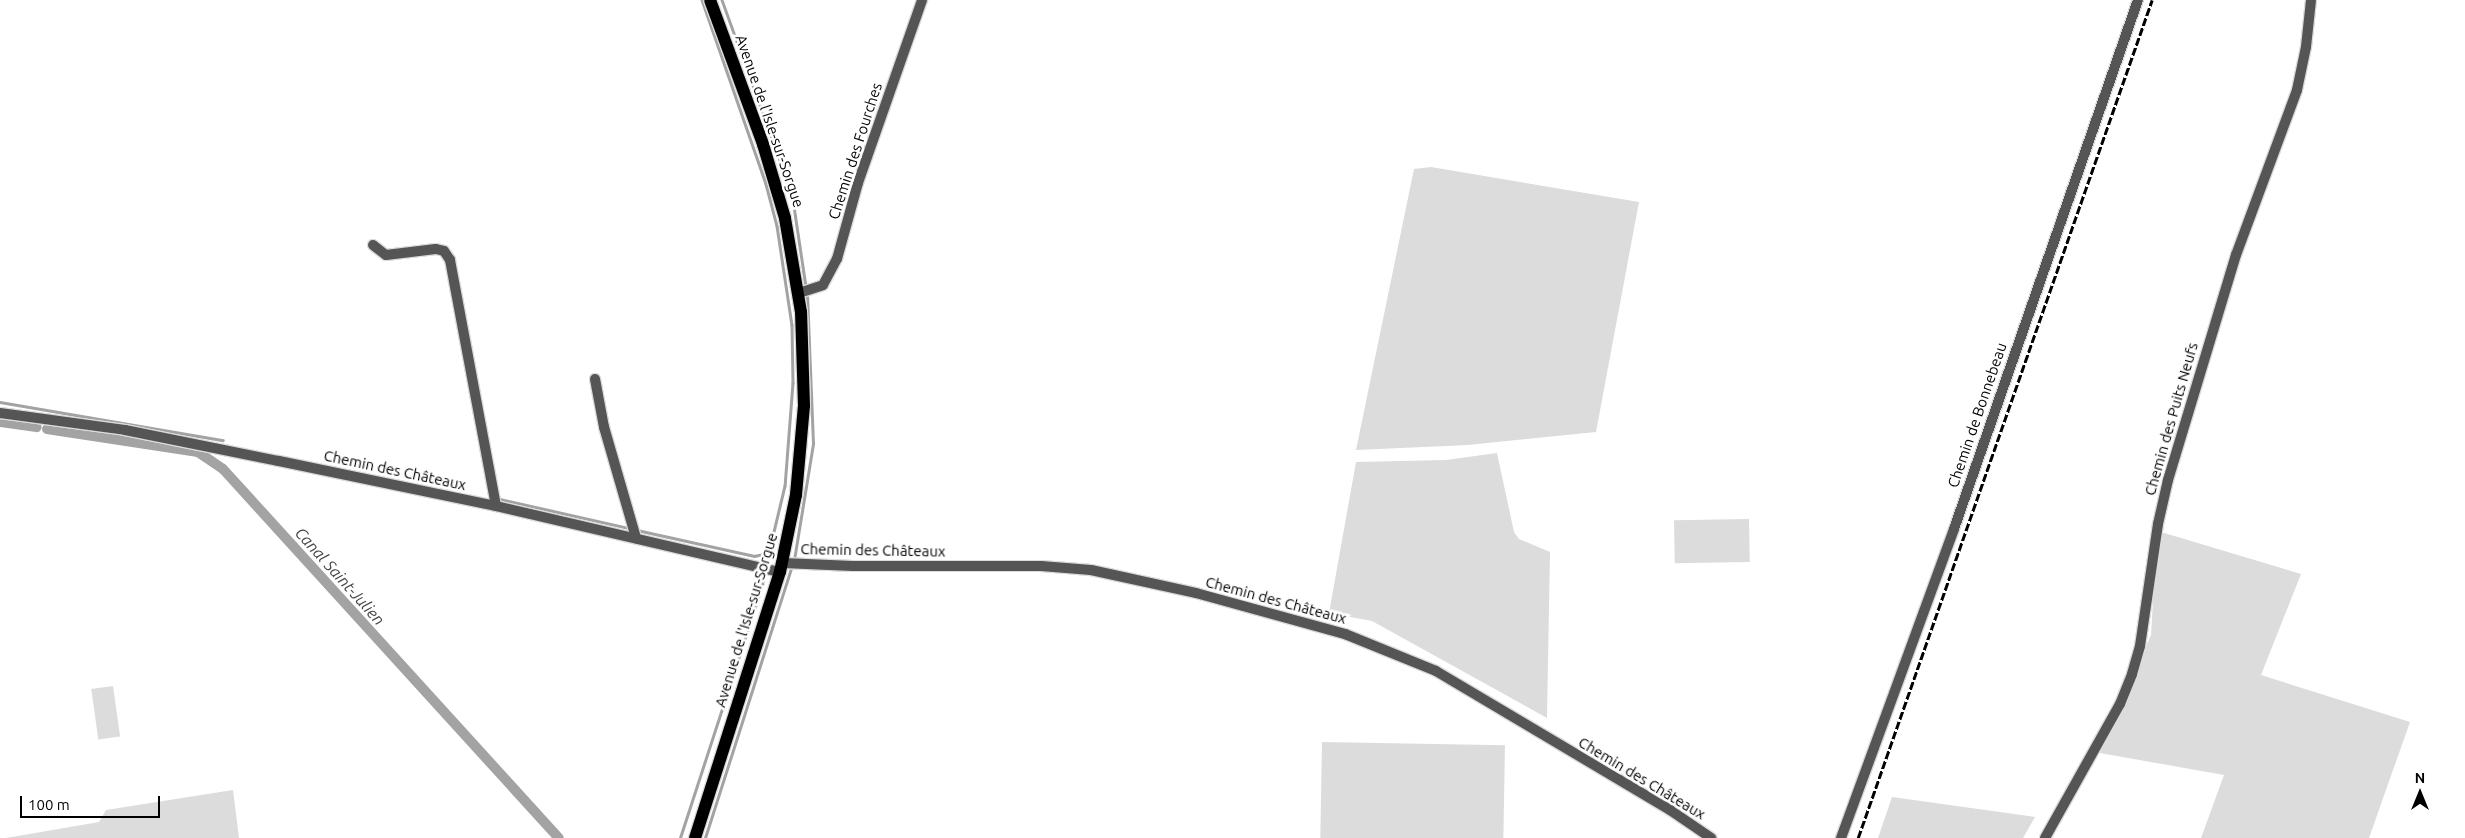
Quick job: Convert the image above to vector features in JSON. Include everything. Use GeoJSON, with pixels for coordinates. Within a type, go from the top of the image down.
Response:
{"type":"FeatureCollection","features":[{"type":"Feature","properties":{"kind":"main road","name":"Avenue de l'Isle-sur-Sorgue"},"geometry":{"type":"LineString","coordinates":[[695,838],[781,568],[796,495],[804,406],[804,357],[799,293],[790,240],[773,172],[710,0]]}},
{"type":"Feature","properties":{"kind":"street","name":"Chemin des Fourches"},"geometry":{"type":"LineString","coordinates":[[799,293],[823,286],[837,259],[858,182],[922,0]]}},
{"type":"Feature","properties":{"kind":"street","name":"Chemin de Bonnebeau"},"geometry":{"type":"LineString","coordinates":[[1841,838],[1954,529],[2138,0]]}},
{"type":"Feature","properties":{"kind":"street","name":"Chemin des Puits Neufs"},"geometry":{"type":"LineString","coordinates":[[2045,838],[2120,704],[2132,674],[2140,646],[2158,524],[2168,480],[2236,255],[2297,90],[2306,47],[2311,0]]}},
{"type":"Feature","properties":{"kind":"street"},"geometry":{"type":"LineString","coordinates":[[373,245],[386,255],[436,249],[444,251],[450,260],[496,506]]}},
{"type":"Feature","properties":{"kind":"street"},"geometry":{"type":"LineString","coordinates":[[595,379],[604,426],[636,538]]}},
{"type":"Feature","properties":{"kind":"street","name":"Chemin des Châteaux"},"geometry":{"type":"LineString","coordinates":[[0,413],[125,430],[496,506],[636,538],[781,568],[1041,566],[1091,570],[1196,593],[1345,634],[1436,671],[1670,810],[1711,838]]}},
{"type":"Feature","properties":{"kind":"shaded area"},"geometry":{"type":"Polygon","coordinates":[[[1431,167],[1639,202],[1596,432],[1468,445],[1356,450],[1414,169],[1431,167]]]}},
{"type":"Feature","properties":{"kind":"shaded area"},"geometry":{"type":"Polygon","coordinates":[[[1497,453],[1514,532],[1519,539],[1550,552],[1547,718],[1372,621],[1329,613],[1356,462],[1446,460],[1497,453]]]}},
{"type":"Feature","properties":{"kind":"shaded area"},"geometry":{"type":"Polygon","coordinates":[[[1749,519],[1750,562],[1675,563],[1674,520],[1749,519]]]}},
{"type":"Feature","properties":{"kind":"shaded area"},"geometry":{"type":"Polygon","coordinates":[[[2161,532],[2301,574],[2261,675],[2410,722],[2369,838],[2201,838],[2224,775],[2100,753],[2151,635],[2155,565],[2161,532]]]}},
{"type":"Feature","properties":{"kind":"shaded area"},"geometry":{"type":"Polygon","coordinates":[[[113,686],[120,737],[98,740],[91,689],[113,686]]]}},
{"type":"Feature","properties":{"kind":"shaded area"},"geometry":{"type":"Polygon","coordinates":[[[1322,742],[1505,745],[1503,838],[1320,838],[1322,742]]]}},
{"type":"Feature","properties":{"kind":"shaded area"},"geometry":{"type":"Polygon","coordinates":[[[233,790],[239,838],[6,838],[99,822],[106,810],[233,790]]]}},
{"type":"Feature","properties":{"kind":"shaded area"},"geometry":{"type":"Polygon","coordinates":[[[1892,797],[2035,817],[2023,838],[1878,838],[1892,797]]]}},
{"type":"Feature","properties":{"kind":"waterway"},"geometry":{"type":"LineString","coordinates":[[702,0],[766,184],[777,226],[792,325],[793,383],[785,486],[766,565]]}},
{"type":"Feature","properties":{"kind":"waterway"},"geometry":{"type":"LineString","coordinates":[[722,0],[792,193],[806,287]]}},
{"type":"Feature","properties":{"kind":"waterway"},"geometry":{"type":"LineString","coordinates":[[794,560],[813,444],[807,293]]}},
{"type":"Feature","properties":{"kind":"waterway"},"geometry":{"type":"LineString","coordinates":[[0,402],[223,440]]}},
{"type":"Feature","properties":{"kind":"waterway","name":"Canal Saint-Julien"},"geometry":{"type":"LineString","coordinates":[[0,422],[37,427]]}},
{"type":"Feature","properties":{"kind":"waterway","name":"Canal Saint-Julien"},"geometry":{"type":"LineString","coordinates":[[47,429],[198,452],[223,469],[559,838]]}},
{"type":"Feature","properties":{"kind":"waterway"},"geometry":{"type":"LineString","coordinates":[[500,499],[629,528]]}},
{"type":"Feature","properties":{"kind":"waterway"},"geometry":{"type":"LineString","coordinates":[[637,530],[754,556],[768,553]]}},
{"type":"Feature","properties":{"kind":"waterway"},"geometry":{"type":"LineString","coordinates":[[705,838],[792,566]]}},
{"type":"Feature","properties":{"kind":"waterway"},"geometry":{"type":"LineString","coordinates":[[680,838],[762,585],[765,570]]}},
{"type":"Feature","properties":{"kind":"railway"},"geometry":{"type":"LineString","coordinates":[[1858,838],[2152,0]]}}]}
